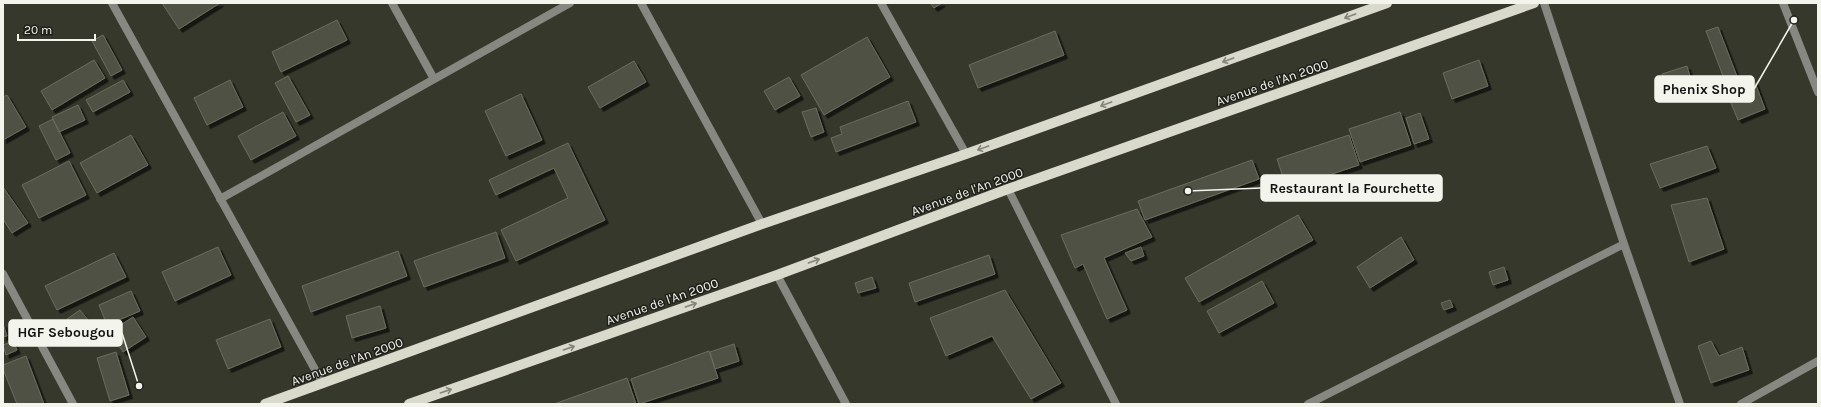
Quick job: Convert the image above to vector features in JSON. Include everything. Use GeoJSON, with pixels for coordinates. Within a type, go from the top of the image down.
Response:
{"type":"FeatureCollection","features":[{"type":"Feature","properties":{"kind":"main road","name":"Avenue de l'An 2000"},"geometry":{"type":"LineString","coordinates":[[265,404],[762,224],[966,154],[1387,3]]}},
{"type":"Feature","properties":{"kind":"main road","name":"Avenue de l'An 2000"},"geometry":{"type":"LineString","coordinates":[[409,404],[777,275],[1008,189],[1534,3]]}},
{"type":"Feature","properties":{"kind":"street"},"geometry":{"type":"LineString","coordinates":[[112,3],[323,384]]}},
{"type":"Feature","properties":{"kind":"street"},"geometry":{"type":"LineString","coordinates":[[392,3],[434,80]]}},
{"type":"Feature","properties":{"kind":"street"},"geometry":{"type":"LineString","coordinates":[[220,199],[570,3]]}},
{"type":"Feature","properties":{"kind":"street"},"geometry":{"type":"LineString","coordinates":[[641,3],[762,224]]}},
{"type":"Feature","properties":{"kind":"street"},"geometry":{"type":"LineString","coordinates":[[881,3],[966,154]]}},
{"type":"Feature","properties":{"kind":"street"},"geometry":{"type":"LineString","coordinates":[[1544,3],[1624,244],[1680,404]]}},
{"type":"Feature","properties":{"kind":"street"},"geometry":{"type":"LineString","coordinates":[[1783,3],[1818,92]]}},
{"type":"Feature","properties":{"kind":"street"},"geometry":{"type":"LineString","coordinates":[[1008,189],[1116,404]]}},
{"type":"Feature","properties":{"kind":"street"},"geometry":{"type":"LineString","coordinates":[[1308,404],[1624,244]]}},
{"type":"Feature","properties":{"kind":"street"},"geometry":{"type":"LineString","coordinates":[[3,274],[73,404]]}},
{"type":"Feature","properties":{"kind":"street"},"geometry":{"type":"LineString","coordinates":[[777,275],[846,404]]}},
{"type":"Feature","properties":{"kind":"street"},"geometry":{"type":"LineString","coordinates":[[1741,404],[1818,362]]}},
{"type":"Feature","properties":{"kind":"building"},"geometry":{"type":"Polygon","coordinates":[[[162,3],[220,3],[179,29],[162,3]]]}},
{"type":"Feature","properties":{"kind":"building"},"geometry":{"type":"Polygon","coordinates":[[[930,3],[942,3],[934,8],[930,3]]]}},
{"type":"Feature","properties":{"kind":"building"},"geometry":{"type":"Polygon","coordinates":[[[337,20],[347,40],[281,72],[272,52],[337,20]]]}},
{"type":"Feature","properties":{"kind":"building"},"geometry":{"type":"Polygon","coordinates":[[[1718,27],[1738,79],[1726,84],[1706,31],[1718,27]]]}},
{"type":"Feature","properties":{"kind":"building"},"geometry":{"type":"Polygon","coordinates":[[[1055,31],[1064,55],[978,88],[969,65],[1055,31]]]}},
{"type":"Feature","properties":{"kind":"building"},"geometry":{"type":"Polygon","coordinates":[[[103,35],[122,70],[111,76],[92,41],[103,35]]]}},
{"type":"Feature","properties":{"kind":"building"},"geometry":{"type":"Polygon","coordinates":[[[867,37],[890,77],[824,115],[801,75],[867,37]]]}},
{"type":"Feature","properties":{"kind":"building"},"geometry":{"type":"Polygon","coordinates":[[[94,60],[105,78],[52,110],[41,91],[94,60]]]}},
{"type":"Feature","properties":{"kind":"building"},"geometry":{"type":"Polygon","coordinates":[[[1479,60],[1488,86],[1452,99],[1443,73],[1479,60]]]}},
{"type":"Feature","properties":{"kind":"building"},"geometry":{"type":"Polygon","coordinates":[[[634,61],[646,82],[600,108],[588,87],[634,61]]]}},
{"type":"Feature","properties":{"kind":"building"},"geometry":{"type":"Polygon","coordinates":[[[1687,66],[1694,90],[1669,98],[1662,74],[1687,66]]]}},
{"type":"Feature","properties":{"kind":"building"},"geometry":{"type":"Polygon","coordinates":[[[288,76],[310,115],[296,122],[275,83],[288,76]]]}},
{"type":"Feature","properties":{"kind":"building"},"geometry":{"type":"Polygon","coordinates":[[[789,77],[800,96],[775,110],[764,91],[789,77]]]}},
{"type":"Feature","properties":{"kind":"building"},"geometry":{"type":"Polygon","coordinates":[[[123,80],[130,92],[93,112],[86,100],[123,80]]]}},
{"type":"Feature","properties":{"kind":"building"},"geometry":{"type":"Polygon","coordinates":[[[230,80],[243,107],[207,125],[194,98],[230,80]]]}},
{"type":"Feature","properties":{"kind":"building"},"geometry":{"type":"Polygon","coordinates":[[[1754,80],[1765,109],[1738,120],[1726,91],[1754,80]]]}},
{"type":"Feature","properties":{"kind":"building"},"geometry":{"type":"Polygon","coordinates":[[[521,94],[542,140],[506,156],[485,111],[521,94]]]}},
{"type":"Feature","properties":{"kind":"building"},"geometry":{"type":"Polygon","coordinates":[[[7,95],[26,127],[3,140],[3,97],[7,95]]]}},
{"type":"Feature","properties":{"kind":"building"},"geometry":{"type":"Polygon","coordinates":[[[908,101],[916,122],[836,152],[831,138],[842,134],[840,127],[908,101]]]}},
{"type":"Feature","properties":{"kind":"building"},"geometry":{"type":"Polygon","coordinates":[[[78,105],[85,120],[59,132],[52,117],[78,105]]]}},
{"type":"Feature","properties":{"kind":"building"},"geometry":{"type":"Polygon","coordinates":[[[816,108],[824,132],[811,137],[802,112],[816,108]]]}},
{"type":"Feature","properties":{"kind":"building"},"geometry":{"type":"Polygon","coordinates":[[[283,112],[296,136],[251,160],[238,136],[283,112]]]}},
{"type":"Feature","properties":{"kind":"building"},"geometry":{"type":"Polygon","coordinates":[[[1400,112],[1411,145],[1360,162],[1349,129],[1400,112]]]}},
{"type":"Feature","properties":{"kind":"building"},"geometry":{"type":"Polygon","coordinates":[[[1420,113],[1429,139],[1414,144],[1406,118],[1420,113]]]}},
{"type":"Feature","properties":{"kind":"building"},"geometry":{"type":"Polygon","coordinates":[[[53,119],[70,153],[56,160],[39,126],[53,119]]]}},
{"type":"Feature","properties":{"kind":"building"},"geometry":{"type":"Polygon","coordinates":[[[131,135],[148,165],[97,193],[80,163],[131,135]]]}},
{"type":"Feature","properties":{"kind":"building"},"geometry":{"type":"Polygon","coordinates":[[[1349,135],[1359,165],[1287,189],[1277,159],[1349,135]]]}},
{"type":"Feature","properties":{"kind":"building"},"geometry":{"type":"Polygon","coordinates":[[[568,143],[605,220],[516,261],[501,230],[568,198],[554,168],[496,195],[489,180],[568,143]]]}},
{"type":"Feature","properties":{"kind":"building"},"geometry":{"type":"Polygon","coordinates":[[[1707,146],[1716,168],[1660,188],[1650,164],[1707,146]]]}},
{"type":"Feature","properties":{"kind":"building"},"geometry":{"type":"Polygon","coordinates":[[[1252,160],[1259,179],[1145,220],[1138,201],[1252,160]]]}},
{"type":"Feature","properties":{"kind":"building"},"geometry":{"type":"Polygon","coordinates":[[[69,161],[86,195],[39,218],[22,185],[69,161]]]}},
{"type":"Feature","properties":{"kind":"building"},"geometry":{"type":"Polygon","coordinates":[[[3,187],[28,223],[12,233],[3,219],[3,187]]]}},
{"type":"Feature","properties":{"kind":"building"},"geometry":{"type":"Polygon","coordinates":[[[1707,198],[1724,249],[1689,262],[1671,205],[1707,198]]]}},
{"type":"Feature","properties":{"kind":"building"},"geometry":{"type":"Polygon","coordinates":[[[1137,209],[1152,237],[1104,258],[1127,310],[1107,319],[1083,264],[1075,268],[1061,235],[1137,209]]]}},
{"type":"Feature","properties":{"kind":"building"},"geometry":{"type":"Polygon","coordinates":[[[1298,215],[1313,240],[1199,302],[1185,278],[1298,215]]]}},
{"type":"Feature","properties":{"kind":"building"},"geometry":{"type":"Polygon","coordinates":[[[496,232],[505,258],[424,287],[414,261],[496,232]]]}},
{"type":"Feature","properties":{"kind":"building"},"geometry":{"type":"Polygon","coordinates":[[[1401,237],[1414,260],[1370,288],[1357,267],[1401,237]]]}},
{"type":"Feature","properties":{"kind":"building"},"geometry":{"type":"Polygon","coordinates":[[[218,247],[231,275],[175,301],[162,272],[218,247]]]}},
{"type":"Feature","properties":{"kind":"building"},"geometry":{"type":"Polygon","coordinates":[[[1141,247],[1144,256],[1131,261],[1125,253],[1141,247]]]}},
{"type":"Feature","properties":{"kind":"building"},"geometry":{"type":"Polygon","coordinates":[[[398,251],[407,276],[311,312],[302,286],[398,251]]]}},
{"type":"Feature","properties":{"kind":"building"},"geometry":{"type":"Polygon","coordinates":[[[114,253],[126,277],[57,310],[45,286],[114,253]]]}},
{"type":"Feature","properties":{"kind":"building"},"geometry":{"type":"Polygon","coordinates":[[[989,255],[995,274],[915,302],[909,283],[989,255]]]}},
{"type":"Feature","properties":{"kind":"building"},"geometry":{"type":"Polygon","coordinates":[[[1504,267],[1508,280],[1493,285],[1489,272],[1504,267]]]}},
{"type":"Feature","properties":{"kind":"building"},"geometry":{"type":"Polygon","coordinates":[[[872,277],[876,288],[858,293],[855,283],[872,277]]]}},
{"type":"Feature","properties":{"kind":"building"},"geometry":{"type":"Polygon","coordinates":[[[1262,281],[1274,303],[1219,333],[1207,311],[1262,281]]]}},
{"type":"Feature","properties":{"kind":"building"},"geometry":{"type":"Polygon","coordinates":[[[1005,290],[1061,383],[1031,399],[992,336],[946,356],[930,318],[1005,290]]]}},
{"type":"Feature","properties":{"kind":"building"},"geometry":{"type":"Polygon","coordinates":[[[131,291],[140,311],[107,325],[99,305],[131,291]]]}},
{"type":"Feature","properties":{"kind":"building"},"geometry":{"type":"Polygon","coordinates":[[[1450,300],[1453,307],[1444,310],[1441,303],[1450,300]]]}},
{"type":"Feature","properties":{"kind":"building"},"geometry":{"type":"Polygon","coordinates":[[[380,306],[386,328],[352,338],[346,316],[380,306]]]}},
{"type":"Feature","properties":{"kind":"building"},"geometry":{"type":"Polygon","coordinates":[[[80,310],[93,326],[80,336],[67,319],[80,310]]]}},
{"type":"Feature","properties":{"kind":"building"},"geometry":{"type":"Polygon","coordinates":[[[133,317],[146,337],[123,352],[110,332],[133,317]]]}},
{"type":"Feature","properties":{"kind":"building"},"geometry":{"type":"Polygon","coordinates":[[[270,319],[281,347],[228,369],[216,340],[270,319]]]}},
{"type":"Feature","properties":{"kind":"building"},"geometry":{"type":"Polygon","coordinates":[[[3,324],[7,336],[3,337],[3,324]]]}},
{"type":"Feature","properties":{"kind":"building"},"geometry":{"type":"Polygon","coordinates":[[[13,341],[17,350],[6,355],[3,345],[13,341]]]}},
{"type":"Feature","properties":{"kind":"building"},"geometry":{"type":"Polygon","coordinates":[[[1711,341],[1719,356],[1742,347],[1749,370],[1711,383],[1698,346],[1711,341]]]}},
{"type":"Feature","properties":{"kind":"building"},"geometry":{"type":"Polygon","coordinates":[[[734,344],[739,361],[715,369],[710,352],[734,344]]]}},
{"type":"Feature","properties":{"kind":"building"},"geometry":{"type":"Polygon","coordinates":[[[709,351],[718,378],[639,404],[631,379],[709,351]]]}},
{"type":"Feature","properties":{"kind":"building"},"geometry":{"type":"Polygon","coordinates":[[[116,352],[129,395],[110,401],[97,358],[116,352]]]}},
{"type":"Feature","properties":{"kind":"building"},"geometry":{"type":"Polygon","coordinates":[[[26,356],[44,404],[17,404],[3,369],[3,365],[26,356]]]}},
{"type":"Feature","properties":{"kind":"building"},"geometry":{"type":"Polygon","coordinates":[[[627,378],[636,404],[554,404],[627,378]]]}},
{"type":"Feature","properties":{"kind":"place","name":"Phenix Shop"},"geometry":{"type":"Point","coordinates":[1794,20]}},
{"type":"Feature","properties":{"kind":"place","name":"Restaurant la Fourchette"},"geometry":{"type":"Point","coordinates":[1188,191]}},
{"type":"Feature","properties":{"kind":"place","name":"HGF Sebougou"},"geometry":{"type":"Point","coordinates":[139,386]}}]}
